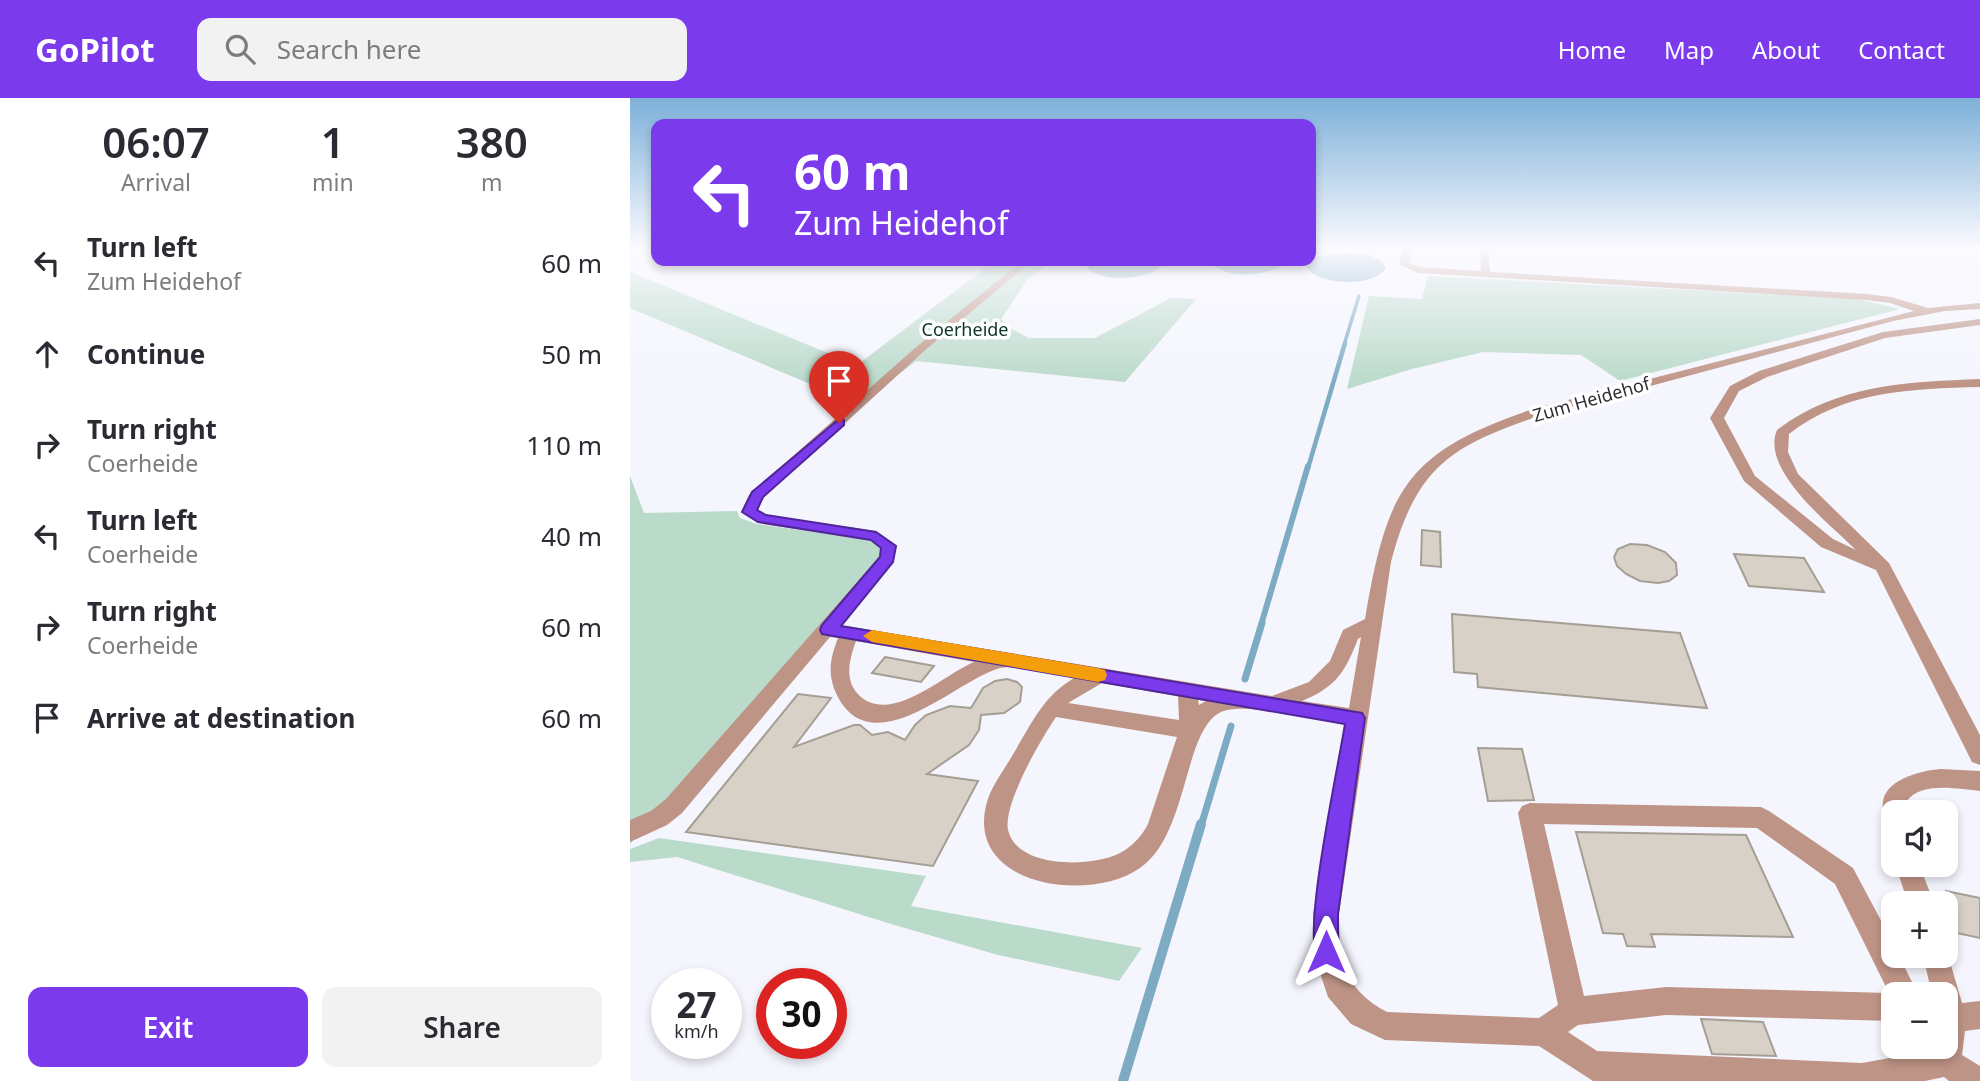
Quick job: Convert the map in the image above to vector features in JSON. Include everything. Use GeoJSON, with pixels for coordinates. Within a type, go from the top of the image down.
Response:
{"type":"FeatureCollection","features":[{"type":"Feature","properties":{"kind":"street"},"geometry":{"type":"LineString","coordinates":[[630,831],[659,818],[674,806],[828,630],[887,558],[889,546],[876,536],[763,519],[749,512],[757,495],[919,350],[988,293]]}},
{"type":"Feature","properties":{"kind":"street","name":"Zum Heidehof"},"geometry":{"type":"LineString","coordinates":[[1796,293],[1891,300],[1926,311]]}},
{"type":"Feature","properties":{"kind":"street","name":"Zum Heidehof"},"geometry":{"type":"LineString","coordinates":[[1543,1032],[1385,1026],[1361,1014],[1338,987],[1326,952],[1326,914],[1382,562],[1393,526],[1405,500],[1420,476],[1436,460],[1467,439],[1547,410],[1926,311],[1980,306]]}},
{"type":"Feature","properties":{"kind":"street"},"geometry":{"type":"LineString","coordinates":[[1882,567],[1827,543],[1749,478],[1717,418],[1734,389],[1763,374],[1883,335],[1980,322]]}},
{"type":"Feature","properties":{"kind":"street"},"geometry":{"type":"LineString","coordinates":[[1980,383],[1918,386],[1821,405],[1798,418],[1782,433],[1781,452],[1791,476],[1882,567],[1980,756]]}},
{"type":"Feature","properties":{"kind":"street"},"geometry":{"type":"LineString","coordinates":[[1271,704],[1288,700],[1316,687],[1338,665],[1350,635],[1372,623]]}},
{"type":"Feature","properties":{"kind":"street"},"geometry":{"type":"LineString","coordinates":[[828,630],[1356,718]]}},
{"type":"Feature","properties":{"kind":"street"},"geometry":{"type":"LineString","coordinates":[[850,633],[838,663],[842,688],[853,704],[874,712],[895,712],[919,703],[974,670],[1004,660]]}},
{"type":"Feature","properties":{"kind":"street"},"geometry":{"type":"LineString","coordinates":[[1100,676],[1065,692],[1050,708],[998,804],[999,838],[1010,857],[1050,873],[1102,874],[1134,859],[1149,846],[1158,829],[1197,718],[1211,708],[1227,702],[1250,700]]}},
{"type":"Feature","properties":{"kind":"street"},"geometry":{"type":"LineString","coordinates":[[1187,689],[1191,731]]}},
{"type":"Feature","properties":{"kind":"street"},"geometry":{"type":"LineString","coordinates":[[1050,708],[1191,731]]}},
{"type":"Feature","properties":{"kind":"street"},"geometry":{"type":"LineString","coordinates":[[1896,800],[1902,789],[1918,780],[1980,781]]}},
{"type":"Feature","properties":{"kind":"street"},"geometry":{"type":"LineString","coordinates":[[1573,1011],[1530,813],[1761,818],[1844,876],[1898,982]]}},
{"type":"Feature","properties":{"kind":"street"},"geometry":{"type":"LineString","coordinates":[[1881,1007],[1666,1001],[1573,1011],[1543,1032],[1594,1066],[1861,1079],[1947,1062],[1976,1081]]}},
{"type":"Feature","properties":{"kind":"green space","name":"Coerheide"},"geometry":{"type":"Polygon","coordinates":[[[630,293],[681,293],[857,365],[953,293],[1019,293],[1001,319],[1010,328],[1029,338],[1095,338],[1171,298],[1196,299],[1125,382],[916,361],[860,405],[630,308],[630,293]]]}},
{"type":"Feature","properties":{"kind":"green space"},"geometry":{"type":"Polygon","coordinates":[[[1424,293],[1743,293],[1858,299],[1900,309],[1620,381],[1581,355],[1483,352],[1412,369],[1347,389],[1369,296],[1422,299],[1424,293]]]}},
{"type":"Feature","properties":{"kind":"green space"},"geometry":{"type":"Polygon","coordinates":[[[630,476],[644,513],[737,511],[740,518],[757,524],[872,540],[882,546],[884,554],[848,599],[630,844],[630,476]]]}},
{"type":"Feature","properties":{"kind":"green space"},"geometry":{"type":"Polygon","coordinates":[[[659,838],[926,876],[911,906],[1142,948],[1119,981],[998,955],[677,857],[630,862],[630,849],[659,838]]]}},
{"type":"Feature","properties":{"kind":"building"},"geometry":{"type":"Polygon","coordinates":[[[1422,530],[1440,532],[1441,567],[1421,565],[1422,530]]]}},
{"type":"Feature","properties":{"kind":"building"},"geometry":{"type":"Polygon","coordinates":[[[1630,544],[1647,545],[1665,552],[1676,563],[1677,575],[1669,581],[1658,583],[1640,581],[1626,574],[1617,566],[1614,557],[1618,549],[1630,544]]]}},
{"type":"Feature","properties":{"kind":"building"},"geometry":{"type":"Polygon","coordinates":[[[1734,554],[1804,558],[1824,592],[1749,586],[1734,554]]]}},
{"type":"Feature","properties":{"kind":"building"},"geometry":{"type":"Polygon","coordinates":[[[1452,614],[1680,633],[1707,708],[1478,687],[1477,674],[1454,672],[1452,614]]]}},
{"type":"Feature","properties":{"kind":"building"},"geometry":{"type":"Polygon","coordinates":[[[885,657],[934,666],[921,682],[872,673],[885,657]]]}},
{"type":"Feature","properties":{"kind":"building"},"geometry":{"type":"Polygon","coordinates":[[[1007,679],[1022,687],[1020,702],[1004,713],[981,715],[979,730],[969,745],[927,774],[978,781],[933,866],[686,832],[798,694],[831,698],[794,747],[854,725],[860,725],[872,735],[888,732],[905,740],[926,715],[950,706],[971,708],[983,688],[995,681],[1007,679]]]}},
{"type":"Feature","properties":{"kind":"building"},"geometry":{"type":"Polygon","coordinates":[[[1478,748],[1522,749],[1534,800],[1488,801],[1478,748]]]}},
{"type":"Feature","properties":{"kind":"building"},"geometry":{"type":"Polygon","coordinates":[[[1576,832],[1746,835],[1793,937],[1651,934],[1655,947],[1627,946],[1623,934],[1603,933],[1576,832]]]}},
{"type":"Feature","properties":{"kind":"building"},"geometry":{"type":"Polygon","coordinates":[[[1958,893],[1980,898],[1980,938],[1958,933],[1958,893]]]}},
{"type":"Feature","properties":{"kind":"building"},"geometry":{"type":"Polygon","coordinates":[[[1701,1019],[1763,1022],[1776,1056],[1712,1054],[1701,1019]]]}},
{"type":"Feature","properties":{"kind":"waterway"},"geometry":{"type":"LineString","coordinates":[[1344,345],[1359,296]]}},
{"type":"Feature","properties":{"kind":"waterway"},"geometry":{"type":"LineString","coordinates":[[1308,468],[1345,343]]}},
{"type":"Feature","properties":{"kind":"waterway"},"geometry":{"type":"LineString","coordinates":[[1261,625],[1308,466]]}},
{"type":"Feature","properties":{"kind":"waterway"},"geometry":{"type":"LineString","coordinates":[[1245,679],[1262,623]]}},
{"type":"Feature","properties":{"kind":"waterway"},"geometry":{"type":"LineString","coordinates":[[1201,826],[1231,726]]}},
{"type":"Feature","properties":{"kind":"waterway"},"geometry":{"type":"LineString","coordinates":[[1123,1081],[1201,824]]}},
{"type":"Feature","properties":{"kind":"slow traffic"},"geometry":{"type":"LineString","coordinates":[[872,636],[1098,675]]}},
{"type":"Feature","properties":{"kind":"route"},"geometry":{"type":"LineString","coordinates":[[839,423],[757,495],[749,512],[763,519],[876,536],[889,546],[887,558],[828,630],[1356,718],[1326,914],[1326,952]]}}]}
